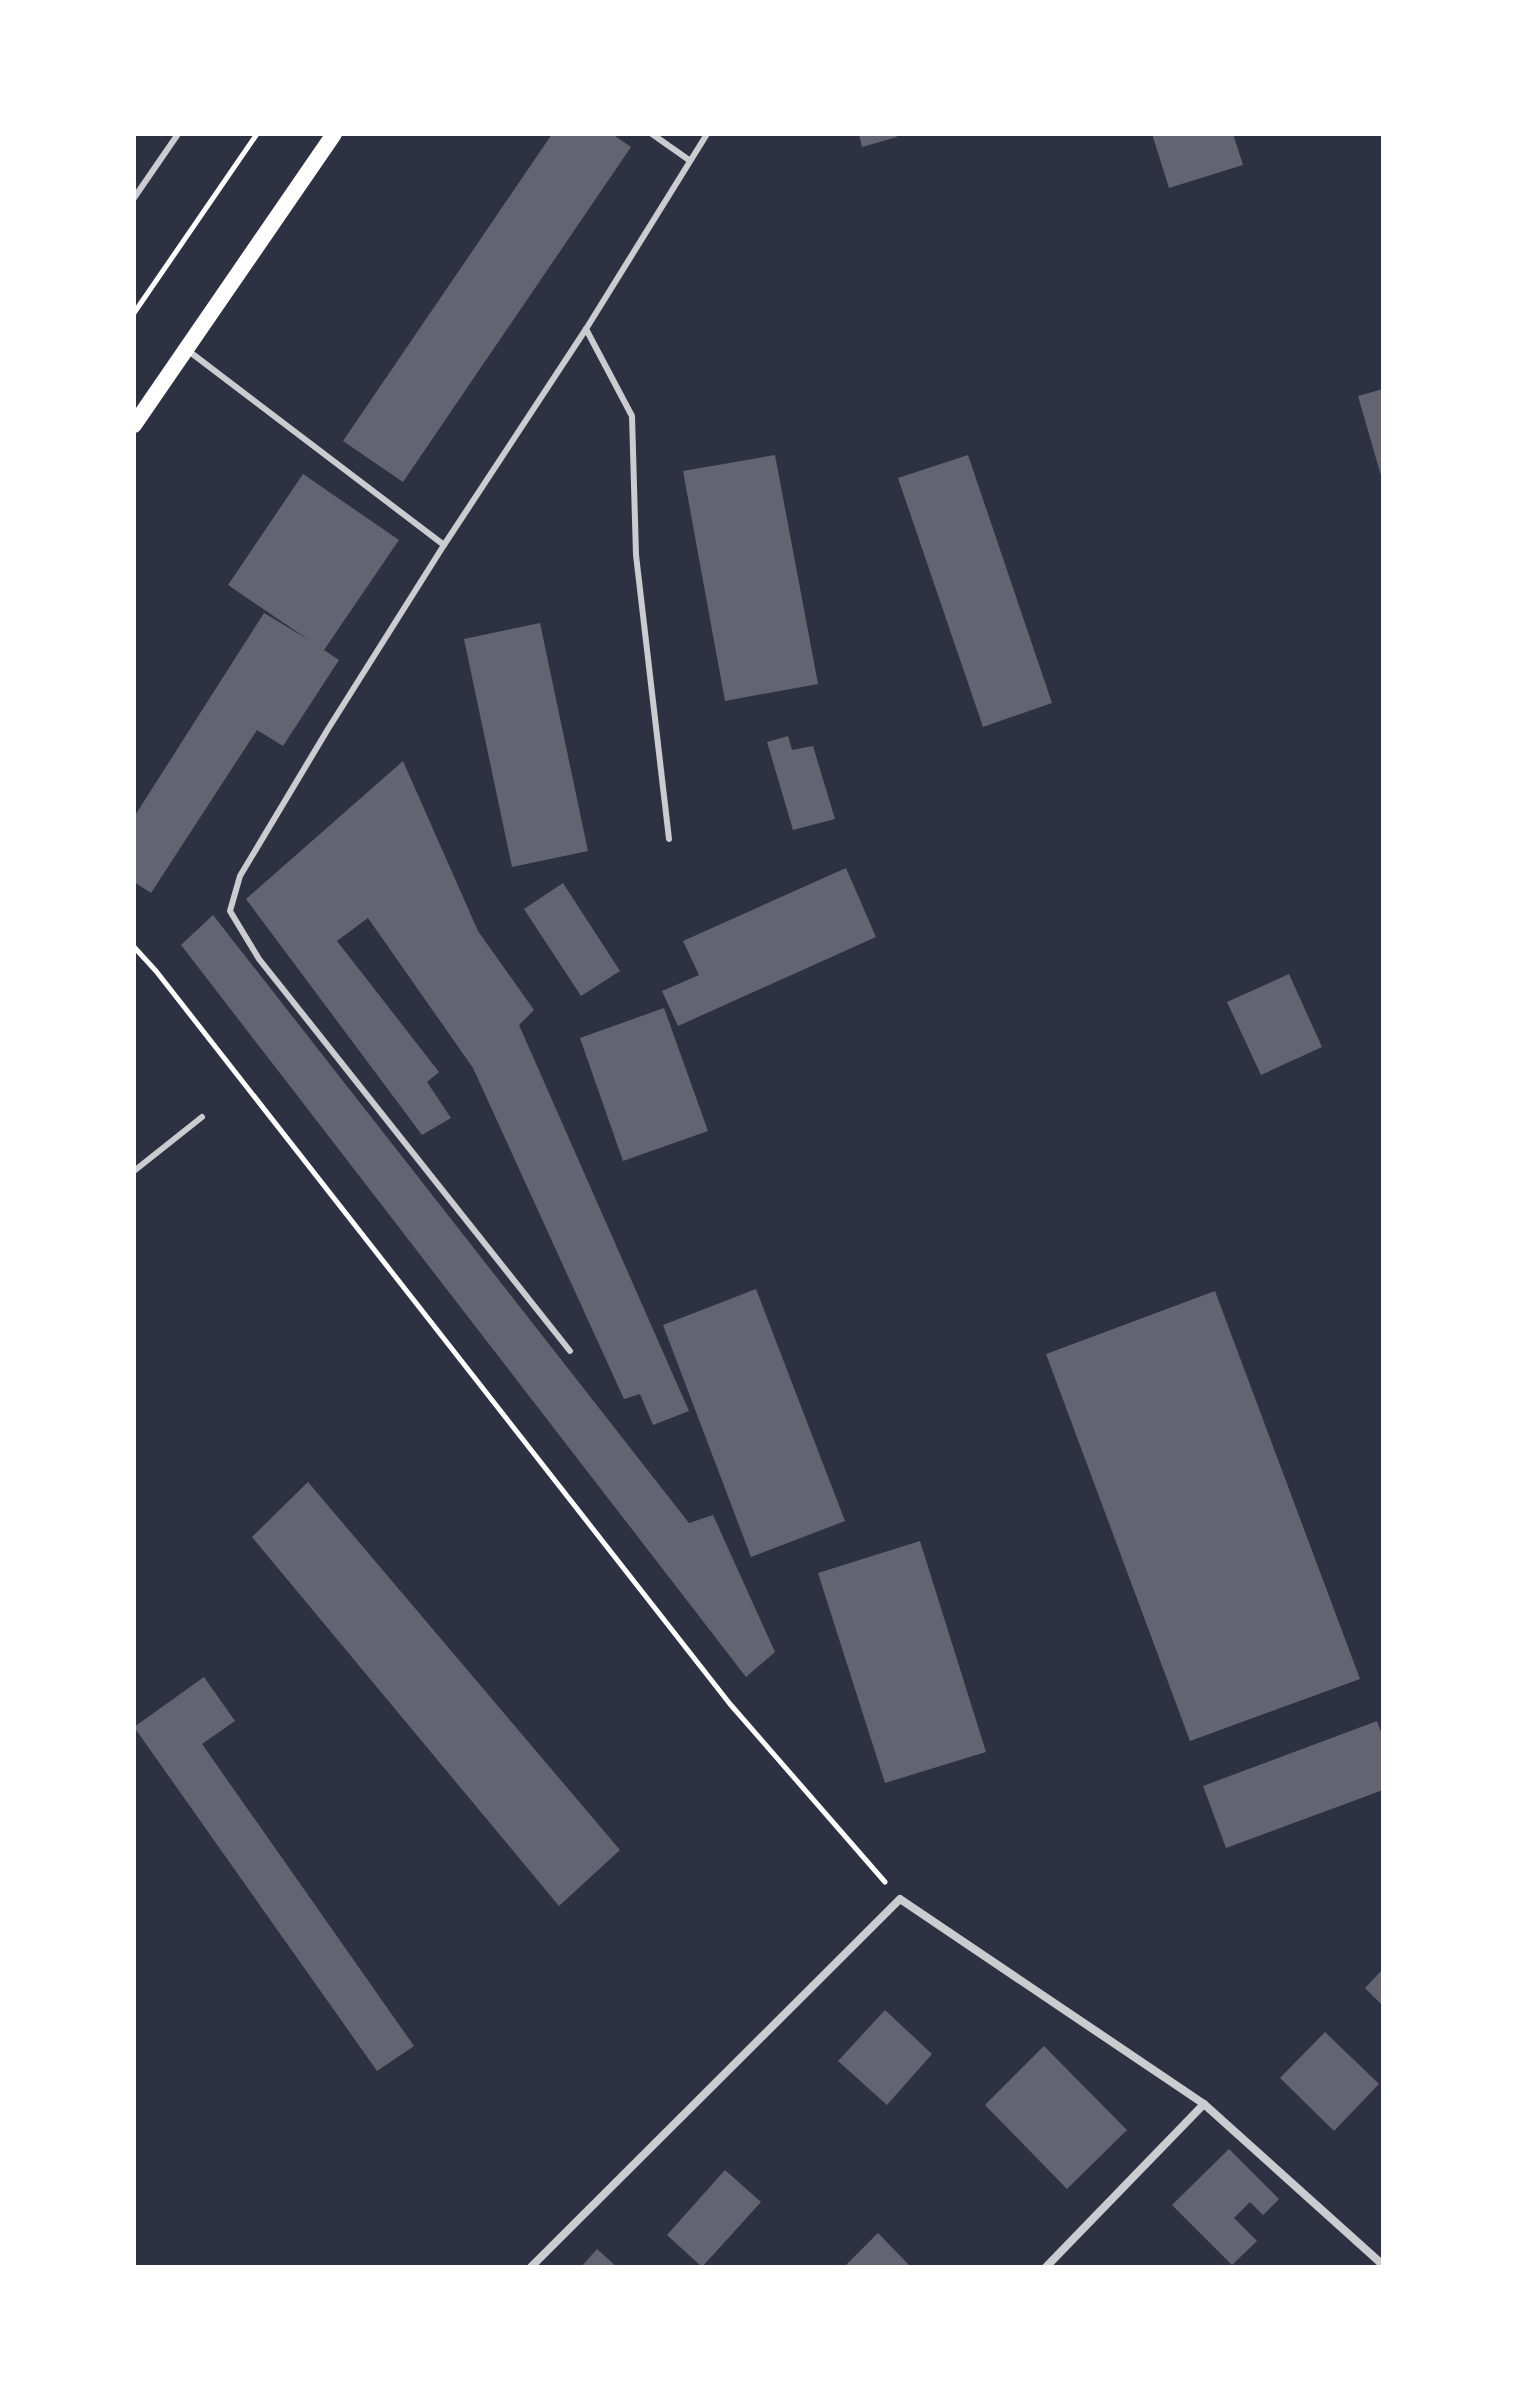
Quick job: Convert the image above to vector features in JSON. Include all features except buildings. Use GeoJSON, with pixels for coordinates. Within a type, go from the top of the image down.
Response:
{"type":"FeatureCollection","features":[{"type":"Feature","properties":{"kind":"main road"},"geometry":{"type":"LineString","coordinates":[[134,425],[334,134]]}},
{"type":"Feature","properties":{"kind":"street"},"geometry":{"type":"LineString","coordinates":[[531,2267],[900,1899],[1204,2104],[1383,2265]]}},
{"type":"Feature","properties":{"kind":"street"},"geometry":{"type":"LineString","coordinates":[[1046,2267],[1204,2104]]}},
{"type":"Feature","properties":{"kind":"lane"},"geometry":{"type":"LineString","coordinates":[[134,198],[178,134]]}},
{"type":"Feature","properties":{"kind":"lane"},"geometry":{"type":"LineString","coordinates":[[652,134],[689,160]]}},
{"type":"Feature","properties":{"kind":"lane"},"geometry":{"type":"LineString","coordinates":[[570,1351],[259,959],[230,911],[240,876],[328,729],[586,329],[707,134]]}},
{"type":"Feature","properties":{"kind":"lane"},"geometry":{"type":"LineString","coordinates":[[586,329],[632,416],[636,555],[669,839]]}},
{"type":"Feature","properties":{"kind":"lane"},"geometry":{"type":"LineString","coordinates":[[186,349],[444,545]]}},
{"type":"Feature","properties":{"kind":"lane"},"geometry":{"type":"LineString","coordinates":[[134,1171],[202,1117]]}},
{"type":"Feature","properties":{"kind":"path"},"geometry":{"type":"LineString","coordinates":[[134,313],[257,134]]}},
{"type":"Feature","properties":{"kind":"path"},"geometry":{"type":"LineString","coordinates":[[134,947],[166,983],[730,1704],[900,1899]]}}]}
